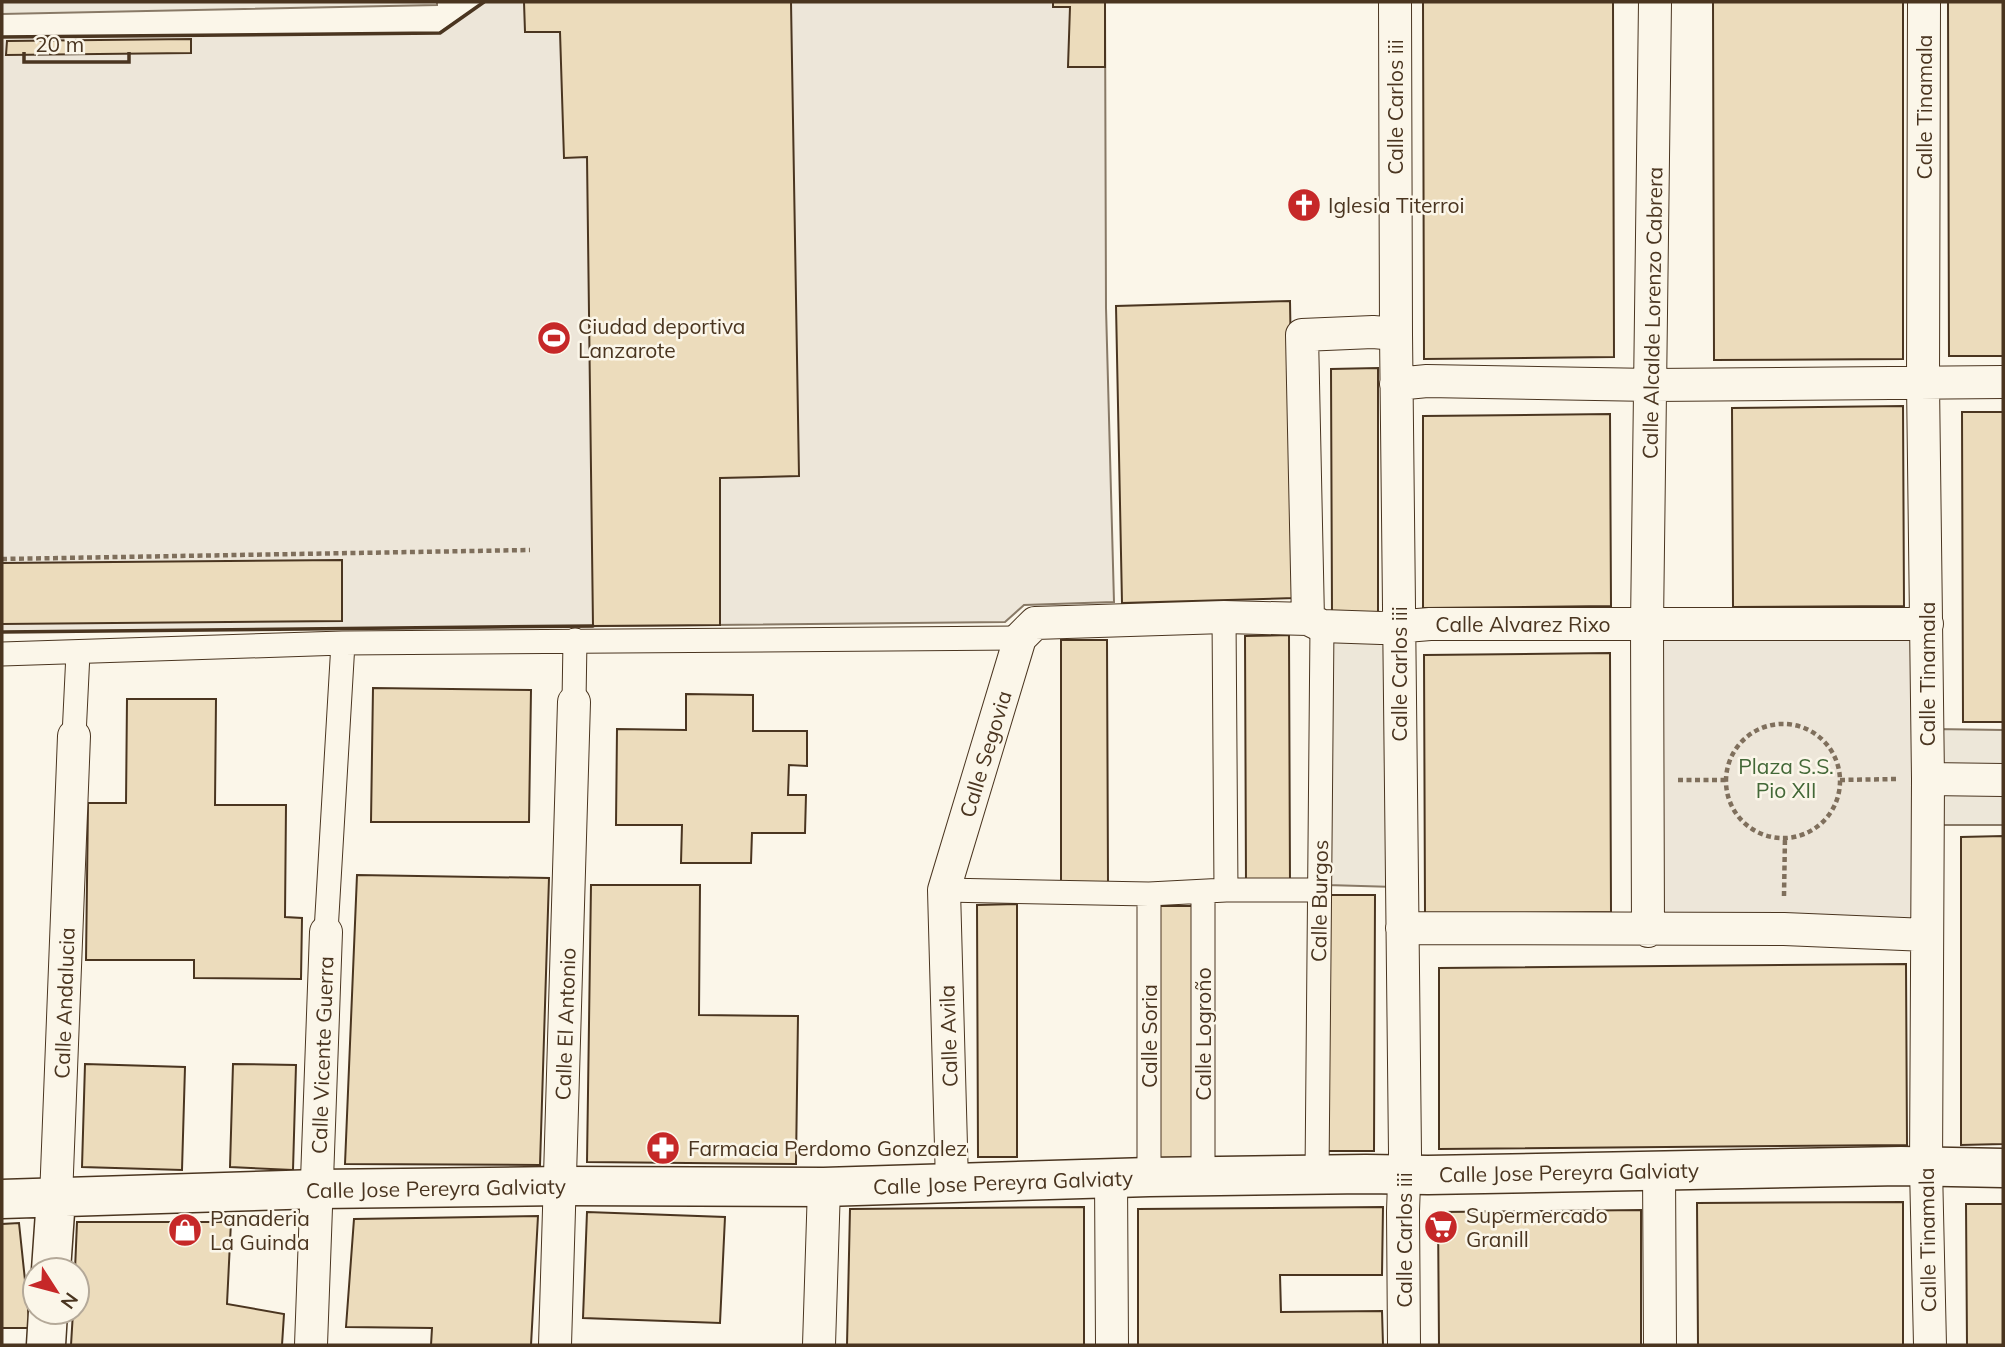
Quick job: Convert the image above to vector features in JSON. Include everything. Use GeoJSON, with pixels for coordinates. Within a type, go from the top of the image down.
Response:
{"type":"FeatureCollection","features":[{"type":"Feature","properties":{"kind":"street","name":"Calle Carlos iii"},"geometry":{"type":"LineString","coordinates":[[1395,2],[1396,384],[1405,1154],[1404,1345]]}},
{"type":"Feature","properties":{"kind":"street","name":"Calle Alcalde Lorenzo Cabrera"},"geometry":{"type":"LineString","coordinates":[[1647,625],[1655,2]]}},
{"type":"Feature","properties":{"kind":"street","name":"Calle Tinamala"},"geometry":{"type":"LineString","coordinates":[[1924,2],[1923,383],[1928,779],[1926,1168],[1930,1345]]}},
{"type":"Feature","properties":{"kind":"street","name":"Calle Burgos"},"geometry":{"type":"LineString","coordinates":[[1317,1175],[1319,890],[1315,623],[1302,335],[1373,332],[1396,334]]}},
{"type":"Feature","properties":{"kind":"street"},"geometry":{"type":"LineString","coordinates":[[1396,384],[1427,382],[1652,386],[2003,382]]}},
{"type":"Feature","properties":{"kind":"street"},"geometry":{"type":"LineString","coordinates":[[1224,617],[1226,890]]}},
{"type":"Feature","properties":{"kind":"street","name":"Calle Alvarez Rixo"},"geometry":{"type":"LineString","coordinates":[[1027,631],[1224,617],[1399,626],[1647,625]]}},
{"type":"Feature","properties":{"kind":"street"},"geometry":{"type":"LineString","coordinates":[[1647,930],[1647,625],[1927,624]]}},
{"type":"Feature","properties":{"kind":"street"},"geometry":{"type":"LineString","coordinates":[[2,654],[343,643],[1027,631]]}},
{"type":"Feature","properties":{"kind":"street","name":"Calle Segovia"},"geometry":{"type":"LineString","coordinates":[[944,890],[1027,631]]}},
{"type":"Feature","properties":{"kind":"street"},"geometry":{"type":"LineString","coordinates":[[574,702],[575,640]]}},
{"type":"Feature","properties":{"kind":"street"},"geometry":{"type":"LineString","coordinates":[[326,932],[343,643]]}},
{"type":"Feature","properties":{"kind":"street"},"geometry":{"type":"LineString","coordinates":[[74,736],[78,653]]}},
{"type":"Feature","properties":{"kind":"street","name":"Calle El Antonio"},"geometry":{"type":"LineString","coordinates":[[555,1345],[574,702]]}},
{"type":"Feature","properties":{"kind":"street","name":"Calle Andalucia"},"geometry":{"type":"LineString","coordinates":[[52,1256],[74,736]]}},
{"type":"Feature","properties":{"kind":"street"},"geometry":{"type":"LineString","coordinates":[[1928,779],[2003,779]]}},
{"type":"Feature","properties":{"kind":"street"},"geometry":{"type":"LineString","coordinates":[[944,890],[1149,894],[1226,890],[1319,890]]}},
{"type":"Feature","properties":{"kind":"street","name":"Calle Avila"},"geometry":{"type":"LineString","coordinates":[[944,890],[952,1183]]}},
{"type":"Feature","properties":{"kind":"street","name":"Calle Logroño"},"geometry":{"type":"LineString","coordinates":[[1203,892],[1203,1177]]}},
{"type":"Feature","properties":{"kind":"street","name":"Calle Soria"},"geometry":{"type":"LineString","coordinates":[[1149,894],[1149,1177]]}},
{"type":"Feature","properties":{"kind":"street"},"geometry":{"type":"LineString","coordinates":[[1402,928],[1784,929],[1927,935]]}},
{"type":"Feature","properties":{"kind":"street","name":"Calle Vicente Guerra"},"geometry":{"type":"LineString","coordinates":[[311,1345],[326,932]]}},
{"type":"Feature","properties":{"kind":"street","name":"Calle Jose Pereyra Galviaty"},"geometry":{"type":"LineString","coordinates":[[2,1199],[318,1189],[824,1187],[1149,1177],[1901,1166],[2003,1168]]}},
{"type":"Feature","properties":{"kind":"street"},"geometry":{"type":"LineString","coordinates":[[1660,1170],[1660,1345]]}},
{"type":"Feature","properties":{"kind":"street"},"geometry":{"type":"LineString","coordinates":[[1111,1178],[1112,1345]]}},
{"type":"Feature","properties":{"kind":"street"},"geometry":{"type":"LineString","coordinates":[[819,1345],[824,1187]]}},
{"type":"Feature","properties":{"kind":"street"},"geometry":{"type":"LineString","coordinates":[[46,1345],[47,1326]]}},
{"type":"Feature","properties":{"kind":"path"},"geometry":{"type":"LineString","coordinates":[[2,559],[530,551]]}},
{"type":"Feature","properties":{"kind":"path"},"geometry":{"type":"LineString","coordinates":[[1783,723],[1803,727],[1819,737],[1832,751],[1840,780],[1840,789],[1833,808],[1822,822],[1807,832],[1771,837],[1754,830],[1740,819],[1730,804],[1726,780],[1727,767],[1735,750],[1747,737],[1764,727],[1783,723]]}},
{"type":"Feature","properties":{"kind":"path"},"geometry":{"type":"LineString","coordinates":[[1840,780],[1928,779]]}},
{"type":"Feature","properties":{"kind":"path"},"geometry":{"type":"LineString","coordinates":[[1648,781],[1726,780]]}},
{"type":"Feature","properties":{"kind":"path"},"geometry":{"type":"LineString","coordinates":[[1784,929],[1785,837]]}},
{"type":"Feature","properties":{"kind":"green space","name":"Ciudad deportiva Lanzarote"},"geometry":{"type":"Polygon","coordinates":[[[484,2],[1105,2],[1106,308],[1114,602],[1024,605],[1005,622],[2,632],[2,37],[439,33],[484,2]]]}},
{"type":"Feature","properties":{"kind":"green space","name":"Plaza S.S. Pio XII"},"geometry":{"type":"Polygon","coordinates":[[[1656,637],[1915,637],[1914,921],[1657,919],[1656,637]]]}},
{"type":"Feature","properties":{"kind":"shaded area"},"geometry":{"type":"Polygon","coordinates":[[[2,2],[437,2],[437,5],[2,14],[2,2]]]}},
{"type":"Feature","properties":{"kind":"shaded area"},"geometry":{"type":"Polygon","coordinates":[[[1329,632],[1393,634],[1395,887],[1327,885],[1329,632]]]}},
{"type":"Feature","properties":{"kind":"shaded area"},"geometry":{"type":"Polygon","coordinates":[[[1934,729],[2003,730],[2003,825],[1935,825],[1934,729]]]}},
{"type":"Feature","properties":{"kind":"building"},"geometry":{"type":"Polygon","coordinates":[[[524,2],[791,2],[799,476],[720,478],[720,625],[593,626],[587,157],[564,158],[560,32],[525,32],[524,2]]]}},
{"type":"Feature","properties":{"kind":"building"},"geometry":{"type":"Polygon","coordinates":[[[1053,2],[1105,2],[1105,67],[1068,67],[1070,7],[1053,7],[1053,2]]]}},
{"type":"Feature","properties":{"kind":"building"},"geometry":{"type":"Polygon","coordinates":[[[1423,2],[1613,2],[1614,357],[1424,359],[1423,2]]]}},
{"type":"Feature","properties":{"kind":"building"},"geometry":{"type":"Polygon","coordinates":[[[1713,2],[1903,2],[1903,359],[1714,360],[1713,2]]]}},
{"type":"Feature","properties":{"kind":"building"},"geometry":{"type":"Polygon","coordinates":[[[1948,2],[2003,2],[2003,356],[1949,356],[1948,2]]]}},
{"type":"Feature","properties":{"kind":"building"},"geometry":{"type":"Polygon","coordinates":[[[191,39],[191,53],[6,55],[7,41],[191,39]]]}},
{"type":"Feature","properties":{"kind":"building"},"geometry":{"type":"Polygon","coordinates":[[[1290,301],[1295,598],[1122,603],[1116,306],[1290,301]]]}},
{"type":"Feature","properties":{"kind":"building"},"geometry":{"type":"Polygon","coordinates":[[[1378,368],[1378,614],[1332,615],[1331,369],[1378,368]]]}},
{"type":"Feature","properties":{"kind":"building"},"geometry":{"type":"Polygon","coordinates":[[[1903,406],[1904,606],[1733,607],[1732,408],[1903,406]]]}},
{"type":"Feature","properties":{"kind":"building"},"geometry":{"type":"Polygon","coordinates":[[[1962,412],[2003,412],[2003,722],[1963,722],[1962,412]]]}},
{"type":"Feature","properties":{"kind":"building"},"geometry":{"type":"Polygon","coordinates":[[[1610,414],[1611,606],[1423,608],[1423,416],[1610,414]]]}},
{"type":"Feature","properties":{"kind":"building"},"geometry":{"type":"Polygon","coordinates":[[[342,560],[342,621],[2,624],[2,563],[342,560]]]}},
{"type":"Feature","properties":{"kind":"building"},"geometry":{"type":"Polygon","coordinates":[[[1289,635],[1290,885],[1246,886],[1245,636],[1289,635]]]}},
{"type":"Feature","properties":{"kind":"building"},"geometry":{"type":"Polygon","coordinates":[[[1061,640],[1107,640],[1108,883],[1061,883],[1061,640]]]}},
{"type":"Feature","properties":{"kind":"building"},"geometry":{"type":"Polygon","coordinates":[[[1610,653],[1611,912],[1425,914],[1424,655],[1610,653]]]}},
{"type":"Feature","properties":{"kind":"building"},"geometry":{"type":"Polygon","coordinates":[[[373,688],[531,690],[529,822],[371,822],[373,688]]]}},
{"type":"Feature","properties":{"kind":"building"},"geometry":{"type":"Polygon","coordinates":[[[686,694],[753,695],[753,731],[807,731],[807,766],[789,765],[788,795],[806,795],[805,833],[752,833],[751,863],[681,863],[682,825],[616,825],[617,729],[686,730],[686,694]]]}},
{"type":"Feature","properties":{"kind":"building"},"geometry":{"type":"Polygon","coordinates":[[[127,699],[216,699],[215,805],[286,805],[285,917],[302,918],[301,979],[194,978],[194,960],[86,960],[88,803],[126,803],[127,699]]]}},
{"type":"Feature","properties":{"kind":"building"},"geometry":{"type":"Polygon","coordinates":[[[2003,836],[2003,1144],[1961,1145],[1961,837],[2003,836]]]}},
{"type":"Feature","properties":{"kind":"building"},"geometry":{"type":"Polygon","coordinates":[[[357,875],[549,878],[540,1165],[345,1164],[357,875]]]}},
{"type":"Feature","properties":{"kind":"building"},"geometry":{"type":"Polygon","coordinates":[[[591,885],[700,885],[699,1015],[798,1016],[796,1164],[587,1162],[591,885]]]}},
{"type":"Feature","properties":{"kind":"building"},"geometry":{"type":"Polygon","coordinates":[[[1326,895],[1375,895],[1374,1151],[1324,1151],[1326,895]]]}},
{"type":"Feature","properties":{"kind":"building"},"geometry":{"type":"Polygon","coordinates":[[[1017,904],[1017,1157],[978,1157],[977,905],[1017,904]]]}},
{"type":"Feature","properties":{"kind":"building"},"geometry":{"type":"Polygon","coordinates":[[[1156,906],[1200,906],[1200,1158],[1157,1158],[1156,906]]]}},
{"type":"Feature","properties":{"kind":"building"},"geometry":{"type":"Polygon","coordinates":[[[1906,964],[1907,1145],[1439,1149],[1439,968],[1906,964]]]}},
{"type":"Feature","properties":{"kind":"building"},"geometry":{"type":"Polygon","coordinates":[[[85,1064],[185,1067],[182,1170],[82,1167],[85,1064]]]}},
{"type":"Feature","properties":{"kind":"building"},"geometry":{"type":"Polygon","coordinates":[[[233,1064],[296,1065],[293,1170],[230,1167],[233,1064]]]}},
{"type":"Feature","properties":{"kind":"building"},"geometry":{"type":"Polygon","coordinates":[[[1903,1202],[1903,1345],[1698,1345],[1697,1203],[1903,1202]]]}},
{"type":"Feature","properties":{"kind":"building"},"geometry":{"type":"Polygon","coordinates":[[[1966,1204],[2003,1204],[2003,1345],[1967,1345],[1966,1204]]]}},
{"type":"Feature","properties":{"kind":"building"},"geometry":{"type":"Polygon","coordinates":[[[1084,1207],[1084,1345],[847,1345],[850,1209],[1084,1207]]]}},
{"type":"Feature","properties":{"kind":"building"},"geometry":{"type":"Polygon","coordinates":[[[1383,1207],[1382,1275],[1280,1275],[1281,1312],[1382,1311],[1383,1345],[1138,1345],[1138,1209],[1383,1207]]]}},
{"type":"Feature","properties":{"kind":"building"},"geometry":{"type":"Polygon","coordinates":[[[1641,1210],[1641,1345],[1439,1345],[1438,1212],[1641,1210]]]}},
{"type":"Feature","properties":{"kind":"building"},"geometry":{"type":"Polygon","coordinates":[[[587,1212],[725,1217],[720,1323],[583,1318],[587,1212]]]}},
{"type":"Feature","properties":{"kind":"building"},"geometry":{"type":"Polygon","coordinates":[[[538,1216],[531,1345],[431,1345],[432,1328],[346,1327],[354,1219],[538,1216]]]}},
{"type":"Feature","properties":{"kind":"building"},"geometry":{"type":"Polygon","coordinates":[[[77,1222],[231,1222],[227,1304],[284,1314],[282,1345],[71,1345],[72,1326],[91,1326],[91,1256],[76,1256],[77,1222]]]}},
{"type":"Feature","properties":{"kind":"building"},"geometry":{"type":"Polygon","coordinates":[[[19,1223],[22,1256],[21,1326],[30,1328],[2,1328],[2,1224],[19,1223]]]}},
{"type":"Feature","properties":{"kind":"wall"},"geometry":{"type":"LineString","coordinates":[[2,37],[440,33],[484,2]]}},
{"type":"Feature","properties":{"kind":"wall"},"geometry":{"type":"LineString","coordinates":[[2,632],[593,626]]}},
{"type":"Feature","properties":{"kind":"place","name":"Iglesia Titerroi"},"geometry":{"type":"Point","coordinates":[1304,205]}},
{"type":"Feature","properties":{"kind":"place","name":"Ciudad deportiva Lanzarote"},"geometry":{"type":"Point","coordinates":[554,338]}},
{"type":"Feature","properties":{"kind":"place","name":"Farmacia Perdomo Gonzalez"},"geometry":{"type":"Point","coordinates":[663,1148]}},
{"type":"Feature","properties":{"kind":"place","name":"Supermercado Granill"},"geometry":{"type":"Point","coordinates":[1441,1227]}},
{"type":"Feature","properties":{"kind":"place","name":"Panaderia La Guinda"},"geometry":{"type":"Point","coordinates":[185,1230]}}]}
